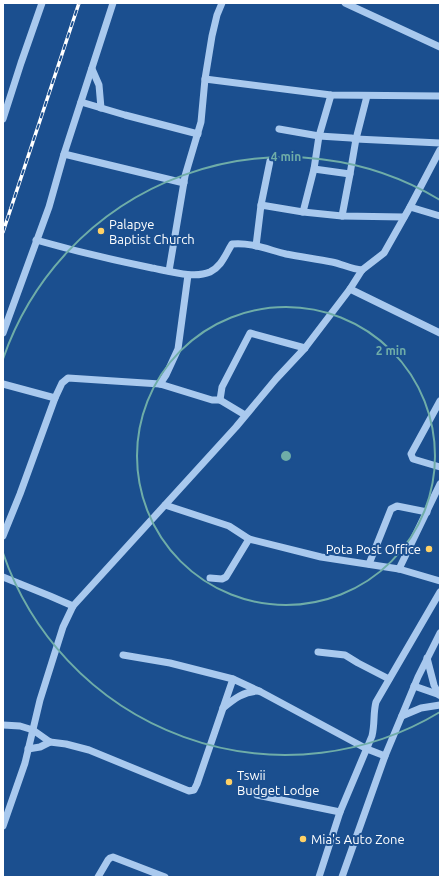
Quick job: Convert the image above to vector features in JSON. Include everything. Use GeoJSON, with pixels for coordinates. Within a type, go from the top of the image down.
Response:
{"type":"FeatureCollection","features":[{"type":"Feature","properties":{"kind":"street"},"geometry":{"type":"LineString","coordinates":[[3,119],[42,3]]}},
{"type":"Feature","properties":{"kind":"street"},"geometry":{"type":"LineString","coordinates":[[3,333],[49,207],[64,154],[113,3]]}},
{"type":"Feature","properties":{"kind":"street"},"geometry":{"type":"LineString","coordinates":[[169,271],[184,183],[201,122],[205,79],[212,36],[217,15],[222,3]]}},
{"type":"Feature","properties":{"kind":"street"},"geometry":{"type":"LineString","coordinates":[[345,3],[439,45]]}},
{"type":"Feature","properties":{"kind":"street"},"geometry":{"type":"LineString","coordinates":[[92,69],[99,85],[101,108]]}},
{"type":"Feature","properties":{"kind":"street"},"geometry":{"type":"LineString","coordinates":[[205,79],[331,95],[440,96]]}},
{"type":"Feature","properties":{"kind":"street"},"geometry":{"type":"LineString","coordinates":[[303,212],[314,169],[319,136],[331,95]]}},
{"type":"Feature","properties":{"kind":"street"},"geometry":{"type":"LineString","coordinates":[[342,216],[356,140],[367,96]]}},
{"type":"Feature","properties":{"kind":"street"},"geometry":{"type":"LineString","coordinates":[[81,102],[198,134]]}},
{"type":"Feature","properties":{"kind":"street"},"geometry":{"type":"LineString","coordinates":[[279,129],[319,136],[351,138],[356,140],[440,143]]}},
{"type":"Feature","properties":{"kind":"street"},"geometry":{"type":"LineString","coordinates":[[3,826],[28,749],[63,628],[73,606],[236,427],[304,348],[350,289],[362,270],[384,253],[440,150]]}},
{"type":"Feature","properties":{"kind":"street"},"geometry":{"type":"LineString","coordinates":[[64,154],[184,183]]}},
{"type":"Feature","properties":{"kind":"street"},"geometry":{"type":"LineString","coordinates":[[256,246],[261,205],[270,161]]}},
{"type":"Feature","properties":{"kind":"street"},"geometry":{"type":"LineString","coordinates":[[314,169],[350,174]]}},
{"type":"Feature","properties":{"kind":"street"},"geometry":{"type":"LineString","coordinates":[[261,205],[303,212],[342,216],[404,217]]}},
{"type":"Feature","properties":{"kind":"street"},"geometry":{"type":"LineString","coordinates":[[410,207],[440,216]]}},
{"type":"Feature","properties":{"kind":"street"},"geometry":{"type":"LineString","coordinates":[[36,240],[83,253],[188,275],[208,273],[219,266],[232,244],[239,243],[362,270]]}},
{"type":"Feature","properties":{"kind":"street"},"geometry":{"type":"LineString","coordinates":[[160,384],[166,375],[178,349],[188,275]]}},
{"type":"Feature","properties":{"kind":"street"},"geometry":{"type":"LineString","coordinates":[[350,289],[440,332]]}},
{"type":"Feature","properties":{"kind":"street"},"geometry":{"type":"LineString","coordinates":[[220,400],[222,387],[250,332],[304,348]]}},
{"type":"Feature","properties":{"kind":"street"},"geometry":{"type":"LineString","coordinates":[[3,536],[55,398],[62,383],[68,378],[160,384],[207,399],[220,400],[245,415]]}},
{"type":"Feature","properties":{"kind":"street"},"geometry":{"type":"LineString","coordinates":[[3,384],[55,398]]}},
{"type":"Feature","properties":{"kind":"street"},"geometry":{"type":"LineString","coordinates":[[440,401],[411,454],[413,459],[440,467]]}},
{"type":"Feature","properties":{"kind":"street"},"geometry":{"type":"LineString","coordinates":[[398,569],[427,512],[438,497],[440,484]]}},
{"type":"Feature","properties":{"kind":"street"},"geometry":{"type":"LineString","coordinates":[[165,506],[229,526],[249,539],[321,557],[398,569],[440,581]]}},
{"type":"Feature","properties":{"kind":"street"},"geometry":{"type":"LineString","coordinates":[[369,564],[391,509],[397,506],[427,512]]}},
{"type":"Feature","properties":{"kind":"street"},"geometry":{"type":"LineString","coordinates":[[210,578],[222,579],[226,577],[249,539]]}},
{"type":"Feature","properties":{"kind":"street"},"geometry":{"type":"LineString","coordinates":[[3,577],[73,606]]}},
{"type":"Feature","properties":{"kind":"street"},"geometry":{"type":"LineString","coordinates":[[319,877],[340,812],[367,749],[374,728],[376,702],[440,592]]}},
{"type":"Feature","properties":{"kind":"street"},"geometry":{"type":"LineString","coordinates":[[342,877],[385,756],[414,686],[440,633]]}},
{"type":"Feature","properties":{"kind":"street"},"geometry":{"type":"LineString","coordinates":[[318,652],[345,655],[389,679]]}},
{"type":"Feature","properties":{"kind":"street"},"geometry":{"type":"LineString","coordinates":[[123,655],[170,663],[233,678],[367,749],[385,756]]}},
{"type":"Feature","properties":{"kind":"street"},"geometry":{"type":"LineString","coordinates":[[428,658],[434,685],[439,695]]}},
{"type":"Feature","properties":{"kind":"street"},"geometry":{"type":"LineString","coordinates":[[3,725],[20,726],[33,730],[50,742],[90,750],[181,789],[189,791],[194,790],[233,678]]}},
{"type":"Feature","properties":{"kind":"street"},"geometry":{"type":"LineString","coordinates":[[414,686],[439,695]]}},
{"type":"Feature","properties":{"kind":"street"},"geometry":{"type":"LineString","coordinates":[[223,709],[240,695],[252,691],[261,692]]}},
{"type":"Feature","properties":{"kind":"street"},"geometry":{"type":"LineString","coordinates":[[402,716],[421,708],[440,705]]}},
{"type":"Feature","properties":{"kind":"street"},"geometry":{"type":"LineString","coordinates":[[28,749],[40,747],[50,742]]}},
{"type":"Feature","properties":{"kind":"street"},"geometry":{"type":"LineString","coordinates":[[257,795],[340,812]]}},
{"type":"Feature","properties":{"kind":"street"},"geometry":{"type":"LineString","coordinates":[[98,877],[108,860],[113,857],[165,877]]}},
{"type":"Feature","properties":{"kind":"railway"},"geometry":{"type":"LineString","coordinates":[[3,232],[79,3]]}},
{"type":"Feature","properties":{"kind":"place","name":"Palapye Baptist Church"},"geometry":{"type":"Point","coordinates":[101,231]}},
{"type":"Feature","properties":{"kind":"place","name":"Pota Post Office"},"geometry":{"type":"Point","coordinates":[429,549]}},
{"type":"Feature","properties":{"kind":"place","name":"Tswii Budget Lodge"},"geometry":{"type":"Point","coordinates":[229,782]}},
{"type":"Feature","properties":{"kind":"place","name":"Mia's Auto Zone"},"geometry":{"type":"Point","coordinates":[303,839]}}]}
